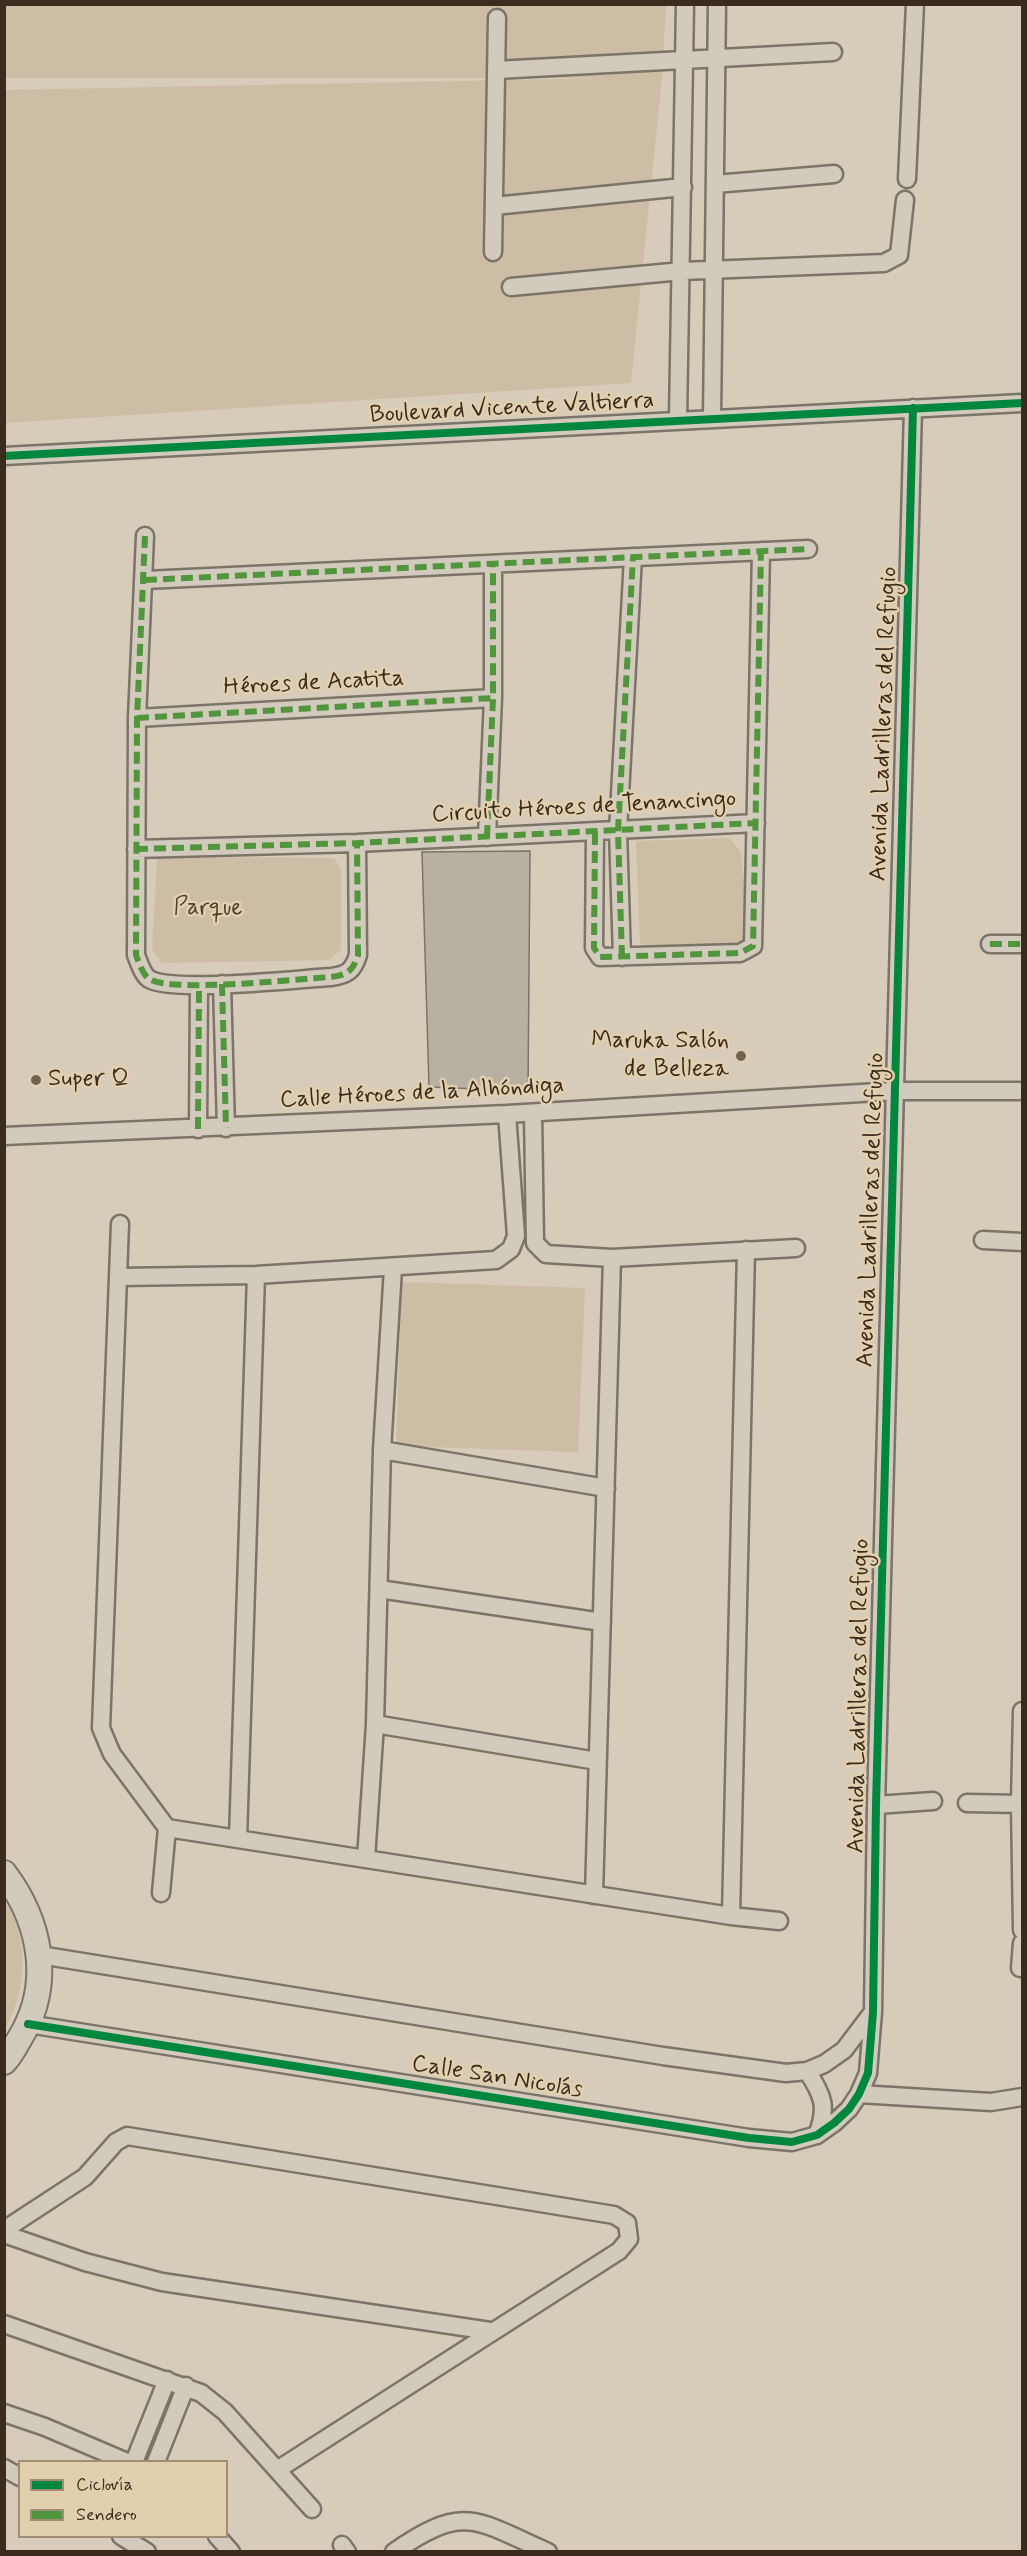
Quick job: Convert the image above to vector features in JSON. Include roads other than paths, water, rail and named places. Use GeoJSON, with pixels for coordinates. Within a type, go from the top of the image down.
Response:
{"type":"FeatureCollection","features":[{"type":"Feature","properties":{"kind":"street"},"geometry":{"type":"LineString","coordinates":[[678,419],[685,4]]}},
{"type":"Feature","properties":{"kind":"street"},"geometry":{"type":"LineString","coordinates":[[712,418],[717,4]]}},
{"type":"Feature","properties":{"kind":"street"},"geometry":{"type":"LineString","coordinates":[[907,178],[915,4]]}},
{"type":"Feature","properties":{"kind":"street"},"geometry":{"type":"LineString","coordinates":[[493,252],[497,18]]}},
{"type":"Feature","properties":{"kind":"street"},"geometry":{"type":"LineString","coordinates":[[496,70],[833,52]]}},
{"type":"Feature","properties":{"kind":"street"},"geometry":{"type":"LineString","coordinates":[[715,184],[834,174]]}},
{"type":"Feature","properties":{"kind":"street"},"geometry":{"type":"LineString","coordinates":[[494,206],[683,187]]}},
{"type":"Feature","properties":{"kind":"street"},"geometry":{"type":"LineString","coordinates":[[511,287],[681,271],[884,263],[899,255],[905,200]]}},
{"type":"Feature","properties":{"kind":"street","name":"Boulevard Vicente Valtierra"},"geometry":{"type":"LineString","coordinates":[[4,456],[1023,402]]}},
{"type":"Feature","properties":{"kind":"street","name":"Avenida Ladrilleras del Refugio"},"geometry":{"type":"LineString","coordinates":[[873,2012],[876,1805],[913,408]]}},
{"type":"Feature","properties":{"kind":"street"},"geometry":{"type":"LineString","coordinates":[[145,537],[145,580],[137,718],[136,955],[149,979],[199,985],[222,984],[331,977],[343,975],[353,969],[358,955],[357,843]]}},
{"type":"Feature","properties":{"kind":"street"},"geometry":{"type":"LineString","coordinates":[[145,580],[808,549]]}},
{"type":"Feature","properties":{"kind":"street","name":"Circuito Héroes de Tenancingo"},"geometry":{"type":"LineString","coordinates":[[136,849],[357,843],[595,833],[756,823],[761,551]]}},
{"type":"Feature","properties":{"kind":"street"},"geometry":{"type":"LineString","coordinates":[[622,957],[618,831],[633,557]]}},
{"type":"Feature","properties":{"kind":"street"},"geometry":{"type":"LineString","coordinates":[[487,837],[493,698],[493,565]]}},
{"type":"Feature","properties":{"kind":"street","name":"Héroes de Acatita"},"geometry":{"type":"LineString","coordinates":[[137,718],[493,698]]}},
{"type":"Feature","properties":{"kind":"street"},"geometry":{"type":"LineString","coordinates":[[595,833],[594,948],[600,957],[740,953],[751,949],[755,933],[756,823]]}},
{"type":"Feature","properties":{"kind":"street"},"geometry":{"type":"LineString","coordinates":[[990,944],[1023,944]]}},
{"type":"Feature","properties":{"kind":"street"},"geometry":{"type":"LineString","coordinates":[[222,984],[226,1128]]}},
{"type":"Feature","properties":{"kind":"street"},"geometry":{"type":"LineString","coordinates":[[198,1129],[199,985]]}},
{"type":"Feature","properties":{"kind":"street","name":"Calle Héroes de la Alhóndiga"},"geometry":{"type":"LineString","coordinates":[[4,1136],[533,1113],[895,1091],[1023,1091]]}},
{"type":"Feature","properties":{"kind":"street"},"geometry":{"type":"LineString","coordinates":[[533,1113],[535,1243],[546,1254],[612,1258],[796,1248]]}},
{"type":"Feature","properties":{"kind":"street"},"geometry":{"type":"LineString","coordinates":[[119,1277],[256,1275],[496,1260],[511,1249],[516,1236],[507,1114]]}},
{"type":"Feature","properties":{"kind":"street"},"geometry":{"type":"LineString","coordinates":[[120,1224],[100,1728],[112,1754],[167,1828],[161,1893]]}},
{"type":"Feature","properties":{"kind":"street"},"geometry":{"type":"LineString","coordinates":[[983,1240],[1023,1242]]}},
{"type":"Feature","properties":{"kind":"street"},"geometry":{"type":"LineString","coordinates":[[731,1916],[746,1250]]}},
{"type":"Feature","properties":{"kind":"street"},"geometry":{"type":"LineString","coordinates":[[594,1895],[612,1258]]}},
{"type":"Feature","properties":{"kind":"street"},"geometry":{"type":"LineString","coordinates":[[366,1859],[375,1724],[382,1450],[393,1268]]}},
{"type":"Feature","properties":{"kind":"street"},"geometry":{"type":"LineString","coordinates":[[238,1839],[256,1275]]}},
{"type":"Feature","properties":{"kind":"street"},"geometry":{"type":"LineString","coordinates":[[382,1450],[606,1488]]}},
{"type":"Feature","properties":{"kind":"street"},"geometry":{"type":"LineString","coordinates":[[379,1588],[602,1622]]}},
{"type":"Feature","properties":{"kind":"street"},"geometry":{"type":"LineString","coordinates":[[1023,1711],[1021,1804],[1023,1930]]}},
{"type":"Feature","properties":{"kind":"street"},"geometry":{"type":"LineString","coordinates":[[375,1724],[597,1761]]}},
{"type":"Feature","properties":{"kind":"street"},"geometry":{"type":"LineString","coordinates":[[876,1805],[933,1801]]}},
{"type":"Feature","properties":{"kind":"street"},"geometry":{"type":"LineString","coordinates":[[968,1803],[1021,1804]]}},
{"type":"Feature","properties":{"kind":"street"},"geometry":{"type":"LineString","coordinates":[[167,1828],[731,1916],[779,1921]]}},
{"type":"Feature","properties":{"kind":"street"},"geometry":{"type":"LineString","coordinates":[[4,1873],[22,1898],[30,1916],[40,1955],[38,1993],[28,2024],[4,2062]]}},
{"type":"Feature","properties":{"kind":"street"},"geometry":{"type":"LineString","coordinates":[[1020,1968],[1023,1943]]}},
{"type":"Feature","properties":{"kind":"street","name":"Calle San Nicolás"},"geometry":{"type":"LineString","coordinates":[[40,1955],[663,2056],[786,2073],[807,2071],[824,2064],[844,2050],[873,2012]]}},
{"type":"Feature","properties":{"kind":"street","name":"Calle San Nicolás"},"geometry":{"type":"LineString","coordinates":[[28,2024],[749,2138],[792,2142],[816,2135],[834,2123],[859,2094],[868,2073],[873,2012]]}},
{"type":"Feature","properties":{"kind":"street"},"geometry":{"type":"LineString","coordinates":[[807,2071],[821,2095],[824,2107],[823,2118],[816,2135]]}},
{"type":"Feature","properties":{"kind":"street"},"geometry":{"type":"LineString","coordinates":[[859,2094],[991,2102],[1023,2097]]}},
{"type":"Feature","properties":{"kind":"street"},"geometry":{"type":"LineString","coordinates":[[4,2232],[76,2183],[116,2142],[127,2136],[614,2215],[627,2223],[629,2240],[619,2251],[490,2331],[277,2470]]}},
{"type":"Feature","properties":{"kind":"street"},"geometry":{"type":"LineString","coordinates":[[4,2232],[94,2265],[162,2282],[490,2331]]}},
{"type":"Feature","properties":{"kind":"street"},"geometry":{"type":"LineString","coordinates":[[4,2324],[186,2386],[213,2400],[312,2509]]}},
{"type":"Feature","properties":{"kind":"street"},"geometry":{"type":"LineString","coordinates":[[135,2460],[167,2380]]}},
{"type":"Feature","properties":{"kind":"street"},"geometry":{"type":"LineString","coordinates":[[157,2460],[186,2386]]}},
{"type":"Feature","properties":{"kind":"street"},"geometry":{"type":"LineString","coordinates":[[4,2413],[84,2442],[123,2460]]}},
{"type":"Feature","properties":{"kind":"street"},"geometry":{"type":"LineString","coordinates":[[4,2468],[18,2476]]}},
{"type":"Feature","properties":{"kind":"street"},"geometry":{"type":"LineString","coordinates":[[394,2552],[435,2526],[460,2519],[491,2527],[548,2552]]}},
{"type":"Feature","properties":{"kind":"street"},"geometry":{"type":"LineString","coordinates":[[219,2538],[231,2552]]}},
{"type":"Feature","properties":{"kind":"street"},"geometry":{"type":"LineString","coordinates":[[121,2542],[147,2552]]}},
{"type":"Feature","properties":{"kind":"place","name":"Maruka Salón de Belleza"},"geometry":{"type":"Point","coordinates":[741,1056]}},
{"type":"Feature","properties":{"kind":"place","name":"Super Q"},"geometry":{"type":"Point","coordinates":[36,1080]}},
{"type":"Feature","properties":{"kind":"park label","name":"Parque"},"geometry":{"type":"Point","coordinates":[208,909]}}]}
